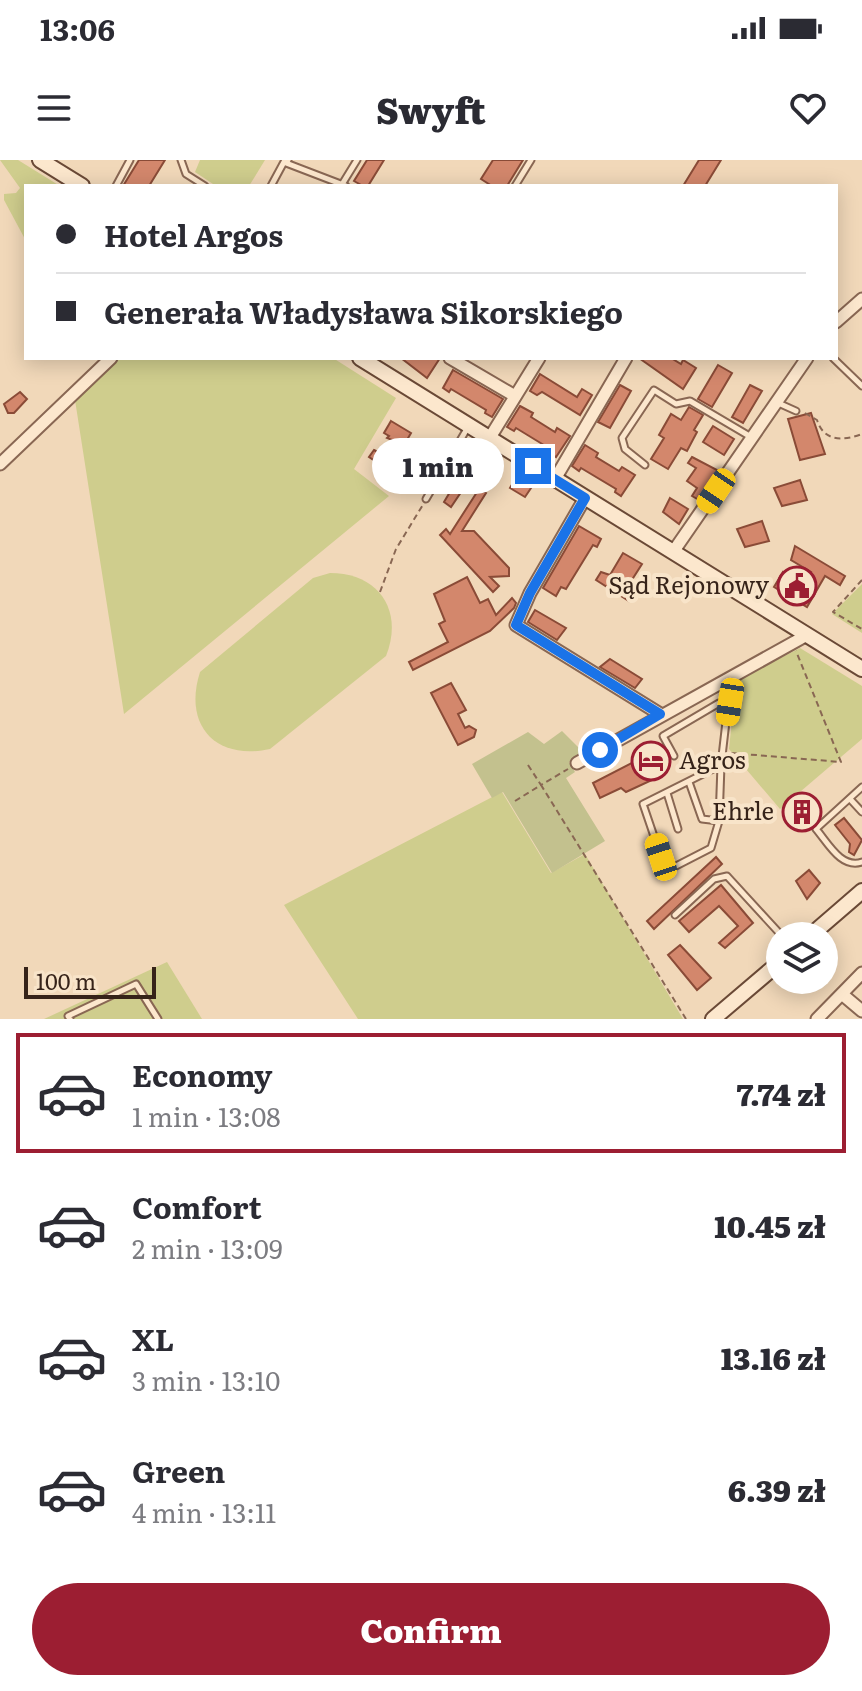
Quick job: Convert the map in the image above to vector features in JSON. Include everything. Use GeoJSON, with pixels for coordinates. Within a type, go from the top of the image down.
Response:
{"type":"FeatureCollection","features":[{"type":"Feature","properties":{"kind":"main road"},"geometry":{"type":"LineString","coordinates":[[40,160],[59,165],[80,184]]}},
{"type":"Feature","properties":{"kind":"main road"},"geometry":{"type":"LineString","coordinates":[[363,360],[673,552],[804,640],[862,669]]}},
{"type":"Feature","properties":{"kind":"main road"},"geometry":{"type":"LineString","coordinates":[[826,922],[862,891]]}},
{"type":"Feature","properties":{"kind":"main road"},"geometry":{"type":"LineString","coordinates":[[713,1019],[766,974]]}},
{"type":"Feature","properties":{"kind":"street"},"geometry":{"type":"LineString","coordinates":[[838,320],[862,299]]}},
{"type":"Feature","properties":{"kind":"street"},"geometry":{"type":"LineString","coordinates":[[0,464],[109,360]]}},
{"type":"Feature","properties":{"kind":"street"},"geometry":{"type":"LineString","coordinates":[[453,360],[515,396]]}},
{"type":"Feature","properties":{"kind":"street"},"geometry":{"type":"LineString","coordinates":[[489,439],[538,360]]}},
{"type":"Feature","properties":{"kind":"street"},"geometry":{"type":"LineString","coordinates":[[555,479],[625,360]]}},
{"type":"Feature","properties":{"kind":"street"},"geometry":{"type":"LineString","coordinates":[[673,552],[806,360]]}},
{"type":"Feature","properties":{"kind":"street"},"geometry":{"type":"LineString","coordinates":[[585,498],[530,593],[516,621],[518,628],[660,714]]}},
{"type":"Feature","properties":{"kind":"street"},"geometry":{"type":"LineString","coordinates":[[577,763],[660,714],[804,640]]}},
{"type":"Feature","properties":{"kind":"street"},"geometry":{"type":"LineString","coordinates":[[817,1019],[862,973]]}},
{"type":"Feature","properties":{"kind":"street"},"geometry":{"type":"LineString","coordinates":[[843,995],[862,1011]]}},
{"type":"Feature","properties":{"kind":"lane"},"geometry":{"type":"LineString","coordinates":[[117,184],[130,160]]}},
{"type":"Feature","properties":{"kind":"lane"},"geometry":{"type":"LineString","coordinates":[[181,160],[186,174],[202,184]]}},
{"type":"Feature","properties":{"kind":"lane"},"geometry":{"type":"LineString","coordinates":[[344,184],[357,160]]}},
{"type":"Feature","properties":{"kind":"lane"},"geometry":{"type":"LineString","coordinates":[[516,184],[531,160]]}},
{"type":"Feature","properties":{"kind":"lane"},"geometry":{"type":"LineString","coordinates":[[272,184],[286,161],[341,184]]}},
{"type":"Feature","properties":{"kind":"lane"},"geometry":{"type":"LineString","coordinates":[[835,360],[862,386]]}},
{"type":"Feature","properties":{"kind":"lane"},"geometry":{"type":"LineString","coordinates":[[645,465],[625,449],[622,438],[654,390],[676,404],[690,401],[752,438]]}},
{"type":"Feature","properties":{"kind":"lane"},"geometry":{"type":"LineString","coordinates":[[775,402],[796,411]]}},
{"type":"Feature","properties":{"kind":"lane"},"geometry":{"type":"LineString","coordinates":[[426,499],[469,426]]}},
{"type":"Feature","properties":{"kind":"lane"},"geometry":{"type":"LineString","coordinates":[[721,765],[643,804],[661,857],[668,866],[676,866],[711,848],[719,821],[721,765],[731,677]]}},
{"type":"Feature","properties":{"kind":"lane"},"geometry":{"type":"LineString","coordinates":[[674,756],[663,736],[719,703],[730,702]]}},
{"type":"Feature","properties":{"kind":"lane"},"geometry":{"type":"LineString","coordinates":[[689,782],[702,819],[719,821]]}},
{"type":"Feature","properties":{"kind":"lane"},"geometry":{"type":"LineString","coordinates":[[862,787],[816,829],[843,860],[853,864],[862,862]]}},
{"type":"Feature","properties":{"kind":"lane"},"geometry":{"type":"LineString","coordinates":[[667,793],[678,829]]}},
{"type":"Feature","properties":{"kind":"lane"},"geometry":{"type":"LineString","coordinates":[[850,799],[862,812]]}},
{"type":"Feature","properties":{"kind":"lane"},"geometry":{"type":"LineString","coordinates":[[675,915],[714,879],[727,876],[769,922]]}},
{"type":"Feature","properties":{"kind":"lane"},"geometry":{"type":"LineString","coordinates":[[70,1019],[68,1016],[136,984],[158,1019]]}},
{"type":"Feature","properties":{"kind":"path"},"geometry":{"type":"LineString","coordinates":[[796,411],[811,415],[828,437],[862,434]]}},
{"type":"Feature","properties":{"kind":"path"},"geometry":{"type":"LineString","coordinates":[[380,592],[396,549],[426,499]]}},
{"type":"Feature","properties":{"kind":"path"},"geometry":{"type":"LineString","coordinates":[[862,580],[833,612],[862,629]]}},
{"type":"Feature","properties":{"kind":"path"},"geometry":{"type":"LineString","coordinates":[[723,752],[841,762],[795,649],[804,640]]}},
{"type":"Feature","properties":{"kind":"path"},"geometry":{"type":"LineString","coordinates":[[515,801],[577,763]]}},
{"type":"Feature","properties":{"kind":"path"},"geometry":{"type":"LineString","coordinates":[[528,765],[686,1019]]}},
{"type":"Feature","properties":{"kind":"shaded area"},"geometry":{"type":"Polygon","coordinates":[[[0,160],[18,160],[57,184],[24,184],[24,237],[4,200],[4,194],[16,193],[20,188],[0,160]]]}},
{"type":"Feature","properties":{"kind":"shaded area"},"geometry":{"type":"Polygon","coordinates":[[[200,160],[265,160],[250,184],[213,184],[195,172],[200,160]]]}},
{"type":"Feature","properties":{"kind":"shaded area"},"geometry":{"type":"Polygon","coordinates":[[[116,360],[336,360],[396,398],[354,469],[389,496],[124,714],[75,400],[116,360]]]}},
{"type":"Feature","properties":{"kind":"shaded area"},"geometry":{"type":"Polygon","coordinates":[[[330,573],[362,580],[374,587],[383,598],[392,624],[386,656],[270,749],[251,751],[219,744],[200,723],[196,708],[200,672],[313,578],[330,573]]]}},
{"type":"Feature","properties":{"kind":"shaded area"},"geometry":{"type":"Polygon","coordinates":[[[862,584],[862,633],[832,614],[862,584]]]}},
{"type":"Feature","properties":{"kind":"shaded area"},"geometry":{"type":"Polygon","coordinates":[[[800,648],[862,686],[862,739],[780,809],[729,749],[736,681],[800,648]]]}},
{"type":"Feature","properties":{"kind":"shaded area"},"geometry":{"type":"Polygon","coordinates":[[[562,731],[581,750],[582,758],[569,762],[575,772],[566,778],[605,841],[552,873],[503,792],[492,798],[472,764],[528,732],[544,744],[562,731]]]}},
{"type":"Feature","properties":{"kind":"shaded area"},"geometry":{"type":"Polygon","coordinates":[[[502,792],[551,873],[585,854],[683,1019],[358,1019],[284,905],[502,792]]]}},
{"type":"Feature","properties":{"kind":"shaded area"},"geometry":{"type":"Polygon","coordinates":[[[167,962],[202,1019],[44,1019],[167,962]]]}},
{"type":"Feature","properties":{"kind":"building"},"geometry":{"type":"Polygon","coordinates":[[[139,160],[165,160],[150,184],[124,184],[139,160]]]}},
{"type":"Feature","properties":{"kind":"building"},"geometry":{"type":"Polygon","coordinates":[[[367,160],[384,160],[369,184],[354,181],[367,160]]]}},
{"type":"Feature","properties":{"kind":"building"},"geometry":{"type":"Polygon","coordinates":[[[493,160],[523,160],[508,184],[489,184],[481,179],[493,160]]]}},
{"type":"Feature","properties":{"kind":"building"},"geometry":{"type":"Polygon","coordinates":[[[699,160],[721,160],[706,184],[684,184],[699,160]]]}},
{"type":"Feature","properties":{"kind":"building"},"geometry":{"type":"Polygon","coordinates":[[[404,360],[439,360],[427,378],[404,360]]]}},
{"type":"Feature","properties":{"kind":"building"},"geometry":{"type":"Polygon","coordinates":[[[642,360],[674,360],[681,364],[683,360],[696,368],[683,389],[642,360]]]}},
{"type":"Feature","properties":{"kind":"building"},"geometry":{"type":"Polygon","coordinates":[[[718,365],[732,373],[712,407],[698,399],[718,365]]]}},
{"type":"Feature","properties":{"kind":"building"},"geometry":{"type":"Polygon","coordinates":[[[453,370],[503,399],[492,417],[451,389],[449,392],[443,388],[453,370]]]}},
{"type":"Feature","properties":{"kind":"building"},"geometry":{"type":"Polygon","coordinates":[[[540,374],[577,397],[582,389],[592,395],[580,415],[542,392],[537,395],[530,391],[540,374]]]}},
{"type":"Feature","properties":{"kind":"building"},"geometry":{"type":"Polygon","coordinates":[[[620,385],[631,391],[610,428],[598,422],[620,385]]]}},
{"type":"Feature","properties":{"kind":"building"},"geometry":{"type":"Polygon","coordinates":[[[750,385],[762,391],[743,423],[732,417],[750,385]]]}},
{"type":"Feature","properties":{"kind":"building"},"geometry":{"type":"Polygon","coordinates":[[[20,392],[27,399],[14,413],[8,413],[4,404],[20,392]]]}},
{"type":"Feature","properties":{"kind":"building"},"geometry":{"type":"Polygon","coordinates":[[[520,406],[555,432],[557,428],[570,436],[556,457],[550,453],[552,450],[516,428],[514,431],[507,427],[520,406]]]}},
{"type":"Feature","properties":{"kind":"building"},"geometry":{"type":"Polygon","coordinates":[[[689,407],[703,415],[687,451],[681,448],[668,469],[651,459],[664,438],[659,435],[671,414],[681,420],[689,407]]]}},
{"type":"Feature","properties":{"kind":"building"},"geometry":{"type":"Polygon","coordinates":[[[811,413],[825,454],[800,460],[788,419],[811,413]]]}},
{"type":"Feature","properties":{"kind":"building"},"geometry":{"type":"Polygon","coordinates":[[[391,421],[411,433],[404,445],[387,438],[389,436],[384,433],[391,421]]]}},
{"type":"Feature","properties":{"kind":"building"},"geometry":{"type":"Polygon","coordinates":[[[713,426],[734,439],[724,455],[703,442],[713,426]]]}},
{"type":"Feature","properties":{"kind":"building"},"geometry":{"type":"Polygon","coordinates":[[[585,445],[598,453],[596,457],[619,471],[622,467],[635,475],[621,496],[615,492],[616,489],[572,466],[585,445]]]}},
{"type":"Feature","properties":{"kind":"building"},"geometry":{"type":"Polygon","coordinates":[[[374,450],[422,476],[415,488],[369,457],[374,450]]]}},
{"type":"Feature","properties":{"kind":"building"},"geometry":{"type":"Polygon","coordinates":[[[474,452],[498,467],[489,483],[474,473],[451,507],[444,502],[474,452]]]}},
{"type":"Feature","properties":{"kind":"building"},"geometry":{"type":"Polygon","coordinates":[[[692,457],[719,471],[699,500],[692,496],[697,488],[687,481],[696,468],[688,463],[692,457]]]}},
{"type":"Feature","properties":{"kind":"building"},"geometry":{"type":"Polygon","coordinates":[[[517,476],[533,485],[525,497],[510,488],[517,476]]]}},
{"type":"Feature","properties":{"kind":"building"},"geometry":{"type":"Polygon","coordinates":[[[800,480],[807,500],[782,506],[774,488],[800,480]]]}},
{"type":"Feature","properties":{"kind":"building"},"geometry":{"type":"Polygon","coordinates":[[[479,489],[486,493],[462,531],[474,531],[509,568],[509,576],[490,577],[499,586],[493,592],[440,535],[446,529],[450,534],[479,489]]]}},
{"type":"Feature","properties":{"kind":"building"},"geometry":{"type":"Polygon","coordinates":[[[670,498],[688,509],[679,524],[663,512],[670,498]]]}},
{"type":"Feature","properties":{"kind":"building"},"geometry":{"type":"Polygon","coordinates":[[[762,521],[769,541],[745,547],[737,529],[762,521]]]}},
{"type":"Feature","properties":{"kind":"building"},"geometry":{"type":"Polygon","coordinates":[[[579,526],[601,539],[597,547],[593,545],[566,589],[561,587],[556,596],[543,588],[579,526]]]}},
{"type":"Feature","properties":{"kind":"building"},"geometry":{"type":"Polygon","coordinates":[[[795,546],[845,576],[840,585],[825,576],[807,607],[774,587],[783,572],[791,577],[787,585],[806,581],[811,572],[791,560],[795,546]]]}},
{"type":"Feature","properties":{"kind":"building"},"geometry":{"type":"Polygon","coordinates":[[[623,553],[642,564],[628,586],[635,591],[629,601],[596,580],[601,572],[610,575],[623,553]]]}},
{"type":"Feature","properties":{"kind":"building"},"geometry":{"type":"Polygon","coordinates":[[[467,577],[480,603],[488,599],[496,615],[512,598],[516,603],[514,608],[490,631],[413,670],[409,662],[448,642],[439,624],[445,621],[434,594],[467,577]]]}},
{"type":"Feature","properties":{"kind":"building"},"geometry":{"type":"Polygon","coordinates":[[[535,610],[566,628],[557,640],[528,622],[535,610]]]}},
{"type":"Feature","properties":{"kind":"building"},"geometry":{"type":"Polygon","coordinates":[[[610,659],[642,679],[635,688],[600,667],[610,659]]]}},
{"type":"Feature","properties":{"kind":"building"},"geometry":{"type":"Polygon","coordinates":[[[451,683],[466,710],[458,714],[465,728],[469,726],[476,730],[474,737],[458,745],[431,693],[451,683]]]}},
{"type":"Feature","properties":{"kind":"building"},"geometry":{"type":"Polygon","coordinates":[[[657,750],[665,767],[650,775],[652,780],[626,792],[621,788],[600,798],[593,783],[657,750]]]}},
{"type":"Feature","properties":{"kind":"building"},"geometry":{"type":"Polygon","coordinates":[[[844,818],[862,840],[854,855],[849,852],[850,844],[835,825],[844,818]]]}},
{"type":"Feature","properties":{"kind":"building"},"geometry":{"type":"Polygon","coordinates":[[[716,857],[722,864],[654,929],[647,921],[716,857]]]}},
{"type":"Feature","properties":{"kind":"building"},"geometry":{"type":"Polygon","coordinates":[[[809,870],[820,883],[807,899],[796,881],[809,870]]]}},
{"type":"Feature","properties":{"kind":"building"},"geometry":{"type":"Polygon","coordinates":[[[721,885],[753,923],[725,948],[719,943],[738,926],[719,906],[689,932],[679,921],[721,885]]]}},
{"type":"Feature","properties":{"kind":"building"},"geometry":{"type":"Polygon","coordinates":[[[680,945],[711,978],[697,990],[668,955],[680,945]]]}},
{"type":"Feature","properties":{"kind":"place","name":"Sąd Rejonowy"},"geometry":{"type":"Point","coordinates":[797,586]}},
{"type":"Feature","properties":{"kind":"place","name":"Agros"},"geometry":{"type":"Point","coordinates":[651,761]}},
{"type":"Feature","properties":{"kind":"place","name":"Ehrle"},"geometry":{"type":"Point","coordinates":[802,812]}},
{"type":"Feature","properties":{"kind":"route"},"geometry":{"type":"LineString","coordinates":[[533,466],[585,498],[530,593],[516,625],[660,714],[600,750]]}}]}
